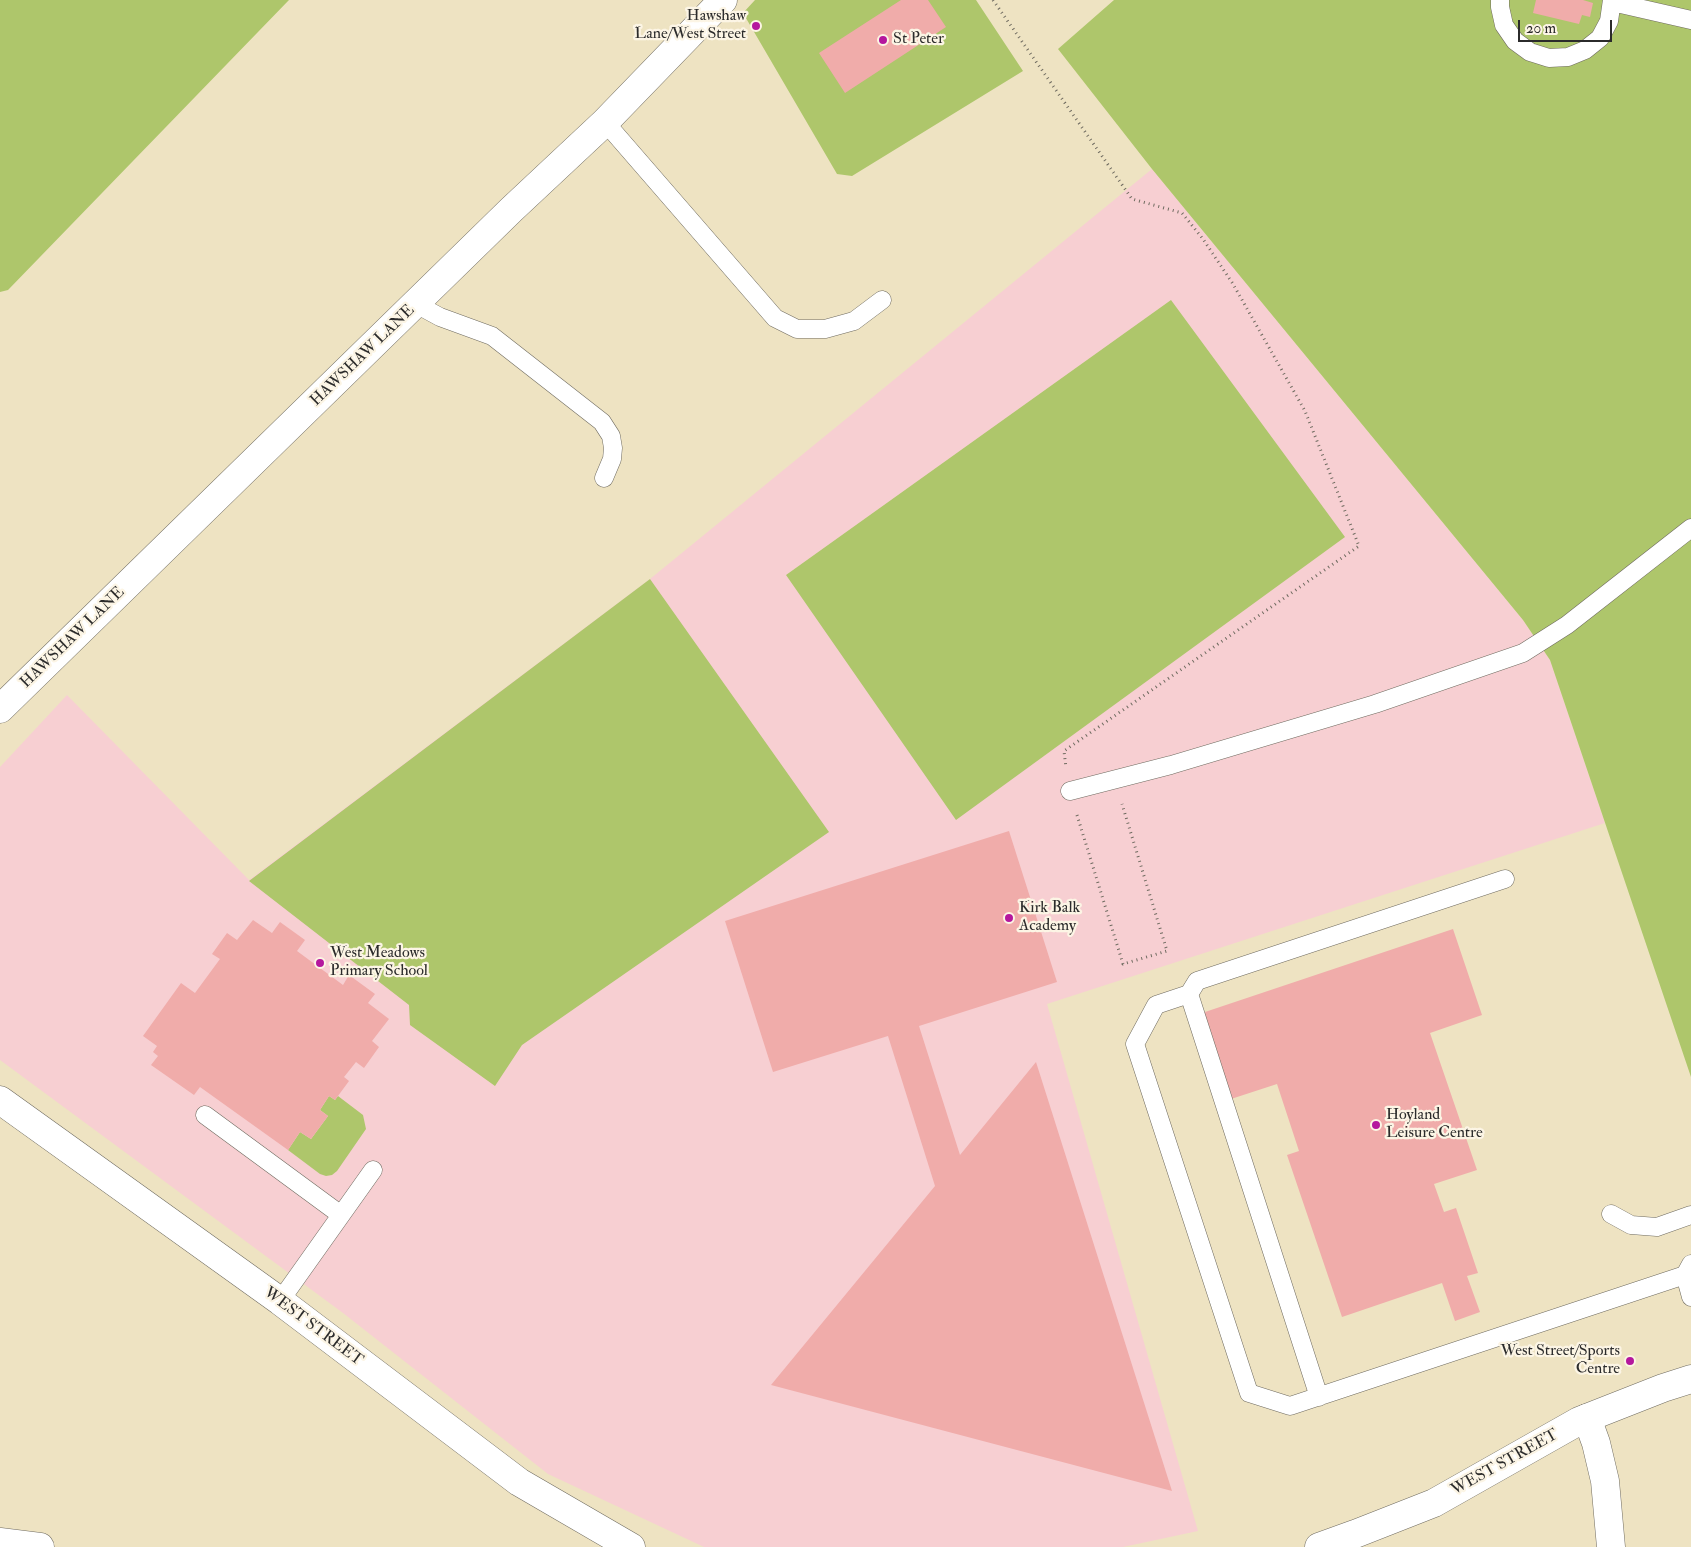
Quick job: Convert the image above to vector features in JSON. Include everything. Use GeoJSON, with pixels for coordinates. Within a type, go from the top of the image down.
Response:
{"type":"FeatureCollection","features":[{"type":"Feature","properties":{"kind":"main road","name":"HAWSHAW LANE"},"geometry":{"type":"LineString","coordinates":[[0,709],[511,210],[605,122],[723,0]]}},
{"type":"Feature","properties":{"kind":"main road","name":"WEST STREET"},"geometry":{"type":"LineString","coordinates":[[0,1100],[280,1301],[519,1482],[631,1547]]}},
{"type":"Feature","properties":{"kind":"main road","name":"WEST STREET"},"geometry":{"type":"LineString","coordinates":[[1319,1547],[1434,1503],[1587,1418],[1691,1379]]}},
{"type":"Feature","properties":{"kind":"main road"},"geometry":{"type":"LineString","coordinates":[[1587,1418],[1596,1443],[1605,1481],[1611,1547]]}},
{"type":"Feature","properties":{"kind":"main road"},"geometry":{"type":"LineString","coordinates":[[0,1542],[40,1547]]}},
{"type":"Feature","properties":{"kind":"lane"},"geometry":{"type":"LineString","coordinates":[[1500,0],[1504,25],[1515,41],[1530,52],[1549,58],[1568,57],[1585,50],[1600,38],[1609,21],[1612,1],[1691,20]]}},
{"type":"Feature","properties":{"kind":"lane"},"geometry":{"type":"LineString","coordinates":[[605,122],[775,318],[797,329],[826,329],[854,320],[882,300]]}},
{"type":"Feature","properties":{"kind":"lane"},"geometry":{"type":"LineString","coordinates":[[416,304],[440,317],[492,336],[602,422],[611,436],[613,448],[612,460],[604,478]]}},
{"type":"Feature","properties":{"kind":"lane"},"geometry":{"type":"LineString","coordinates":[[1070,791],[1171,764],[1375,704],[1524,653],[1567,624],[1691,528]]}},
{"type":"Feature","properties":{"kind":"lane"},"geometry":{"type":"LineString","coordinates":[[1505,879],[1197,981],[1189,994],[1156,1004],[1135,1044],[1249,1393],[1290,1406],[1688,1269],[1691,1297]]}},
{"type":"Feature","properties":{"kind":"lane"},"geometry":{"type":"LineString","coordinates":[[1189,994],[1319,1397]]}},
{"type":"Feature","properties":{"kind":"lane"},"geometry":{"type":"LineString","coordinates":[[205,1115],[341,1215]]}},
{"type":"Feature","properties":{"kind":"lane"},"geometry":{"type":"LineString","coordinates":[[280,1301],[373,1170]]}},
{"type":"Feature","properties":{"kind":"lane"},"geometry":{"type":"LineString","coordinates":[[1611,1214],[1631,1225],[1657,1227],[1691,1215]]}},
{"type":"Feature","properties":{"kind":"path"},"geometry":{"type":"LineString","coordinates":[[993,0],[1132,199],[1182,213],[1204,239],[1233,284],[1305,411],[1359,546],[1064,751],[1070,791],[1123,964],[1167,951],[1114,779]]}},
{"type":"Feature","properties":{"kind":"shaded area","name":"Kirk Balk Academy"},"geometry":{"type":"Polygon","coordinates":[[[1152,169],[1523,620],[1550,660],[1605,823],[1047,1004],[1198,1531],[1123,1547],[704,1547],[548,1474],[343,1313],[0,1060],[0,767],[67,695],[249,880],[650,579],[1152,169]]]}},
{"type":"Feature","properties":{"kind":"green space"},"geometry":{"type":"Polygon","coordinates":[[[0,0],[289,0],[8,290],[0,292],[0,0]]]}},
{"type":"Feature","properties":{"kind":"green space"},"geometry":{"type":"Polygon","coordinates":[[[755,0],[976,0],[1023,71],[852,176],[837,174],[743,13],[755,0]]]}},
{"type":"Feature","properties":{"kind":"green space"},"geometry":{"type":"Polygon","coordinates":[[[1114,0],[1691,0],[1691,1077],[1550,660],[1523,620],[1152,169],[1058,49],[1114,0]]]}},
{"type":"Feature","properties":{"kind":"green space"},"geometry":{"type":"Polygon","coordinates":[[[1171,300],[1345,537],[956,820],[786,575],[1171,300]]]}},
{"type":"Feature","properties":{"kind":"green space"},"geometry":{"type":"Polygon","coordinates":[[[650,579],[829,832],[522,1045],[495,1086],[410,1025],[409,1005],[249,881],[650,579]]]}},
{"type":"Feature","properties":{"kind":"green space"},"geometry":{"type":"Polygon","coordinates":[[[329,1096],[335,1100],[338,1096],[363,1115],[366,1129],[337,1171],[332,1175],[326,1176],[320,1174],[288,1150],[300,1132],[311,1139],[328,1116],[320,1110],[329,1096]]]}},
{"type":"Feature","properties":{"kind":"building","name":"St Peter"},"geometry":{"type":"Polygon","coordinates":[[[901,0],[928,0],[946,27],[845,93],[819,53],[901,0]]]}},
{"type":"Feature","properties":{"kind":"building"},"geometry":{"type":"Polygon","coordinates":[[[1536,0],[1583,0],[1593,3],[1590,17],[1582,15],[1579,24],[1533,13],[1536,0]]]}},
{"type":"Feature","properties":{"kind":"building"},"geometry":{"type":"Polygon","coordinates":[[[1009,831],[1057,982],[919,1026],[960,1155],[1036,1062],[1172,1491],[771,1385],[935,1186],[888,1036],[773,1072],[725,921],[1009,831]]]}},
{"type":"Feature","properties":{"kind":"building"},"geometry":{"type":"Polygon","coordinates":[[[253,920],[272,933],[280,922],[305,940],[297,951],[343,985],[349,975],[375,994],[368,1003],[389,1019],[372,1041],[379,1047],[364,1068],[356,1062],[344,1077],[349,1081],[335,1100],[329,1096],[320,1110],[328,1116],[311,1139],[300,1132],[288,1150],[200,1087],[194,1095],[151,1065],[158,1056],[153,1052],[157,1046],[143,1036],[181,983],[195,993],[220,959],[212,954],[227,933],[237,940],[253,920]]]}},
{"type":"Feature","properties":{"kind":"building","name":"Hoyland Leisure Centre"},"geometry":{"type":"Polygon","coordinates":[[[1453,929],[1482,1015],[1430,1033],[1477,1170],[1434,1184],[1444,1212],[1456,1208],[1478,1273],[1467,1276],[1480,1312],[1455,1321],[1442,1283],[1342,1317],[1287,1155],[1299,1151],[1277,1084],[1231,1099],[1202,1013],[1453,929]]]}},
{"type":"Feature","properties":{"kind":"place","name":"Hawshaw Lane/West Street"},"geometry":{"type":"Point","coordinates":[756,26]}},
{"type":"Feature","properties":{"kind":"place","name":"St Peter"},"geometry":{"type":"Point","coordinates":[883,40]}},
{"type":"Feature","properties":{"kind":"place","name":"Kirk Balk Academy"},"geometry":{"type":"Point","coordinates":[1009,918]}},
{"type":"Feature","properties":{"kind":"place","name":"West Meadows Primary School"},"geometry":{"type":"Point","coordinates":[320,963]}},
{"type":"Feature","properties":{"kind":"place","name":"Hoyland Leisure Centre"},"geometry":{"type":"Point","coordinates":[1376,1125]}},
{"type":"Feature","properties":{"kind":"place","name":"West Street/Sports Centre"},"geometry":{"type":"Point","coordinates":[1630,1361]}}]}
